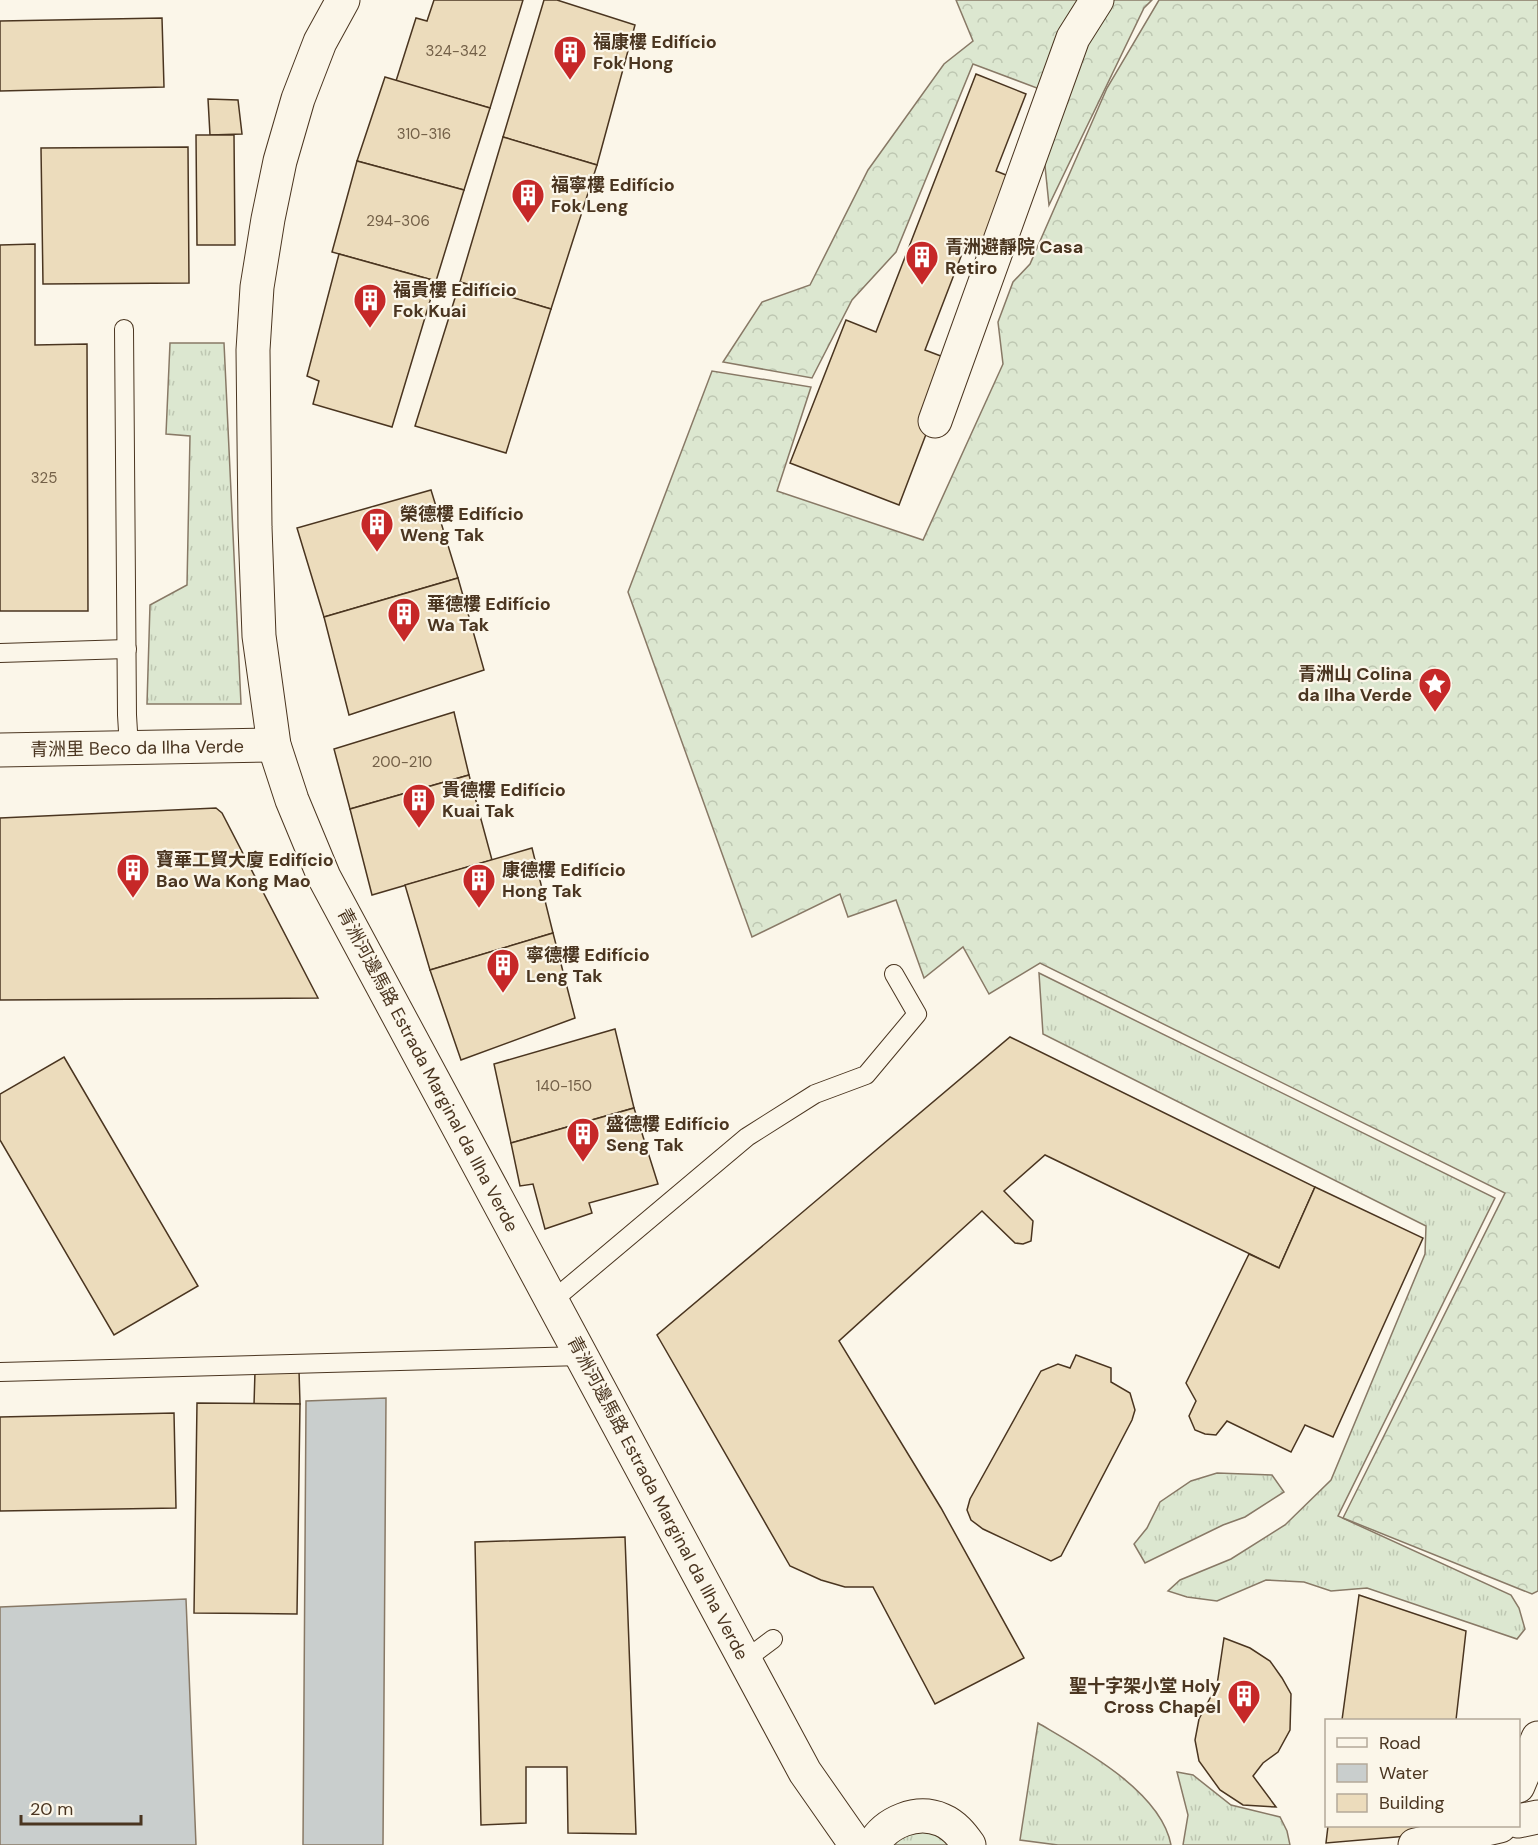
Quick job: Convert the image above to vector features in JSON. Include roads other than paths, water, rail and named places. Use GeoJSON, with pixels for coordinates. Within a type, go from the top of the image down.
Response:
{"type":"FeatureCollection","features":[{"type":"Feature","properties":{"kind":"main road","name":"青洲河邊馬路 Estrada Marginal da Ilha Verde"},"geometry":{"type":"LineString","coordinates":[[343,0],[311,42],[280,161],[268,219],[248,288],[253,350],[259,636],[274,745],[324,877],[805,1772],[856,1845]]}},
{"type":"Feature","properties":{"kind":"main road"},"geometry":{"type":"LineString","coordinates":[[935,421],[1073,38],[1097,0]]}},
{"type":"Feature","properties":{"kind":"main road","name":"青洲里 Beco da Ilha Verde"},"geometry":{"type":"LineString","coordinates":[[0,750],[274,745]]}},
{"type":"Feature","properties":{"kind":"main road"},"geometry":{"type":"LineString","coordinates":[[1520,1781],[1538,1738]]}},
{"type":"Feature","properties":{"kind":"main road","name":"青洲河邊馬路 Estrada Marginal da Ilha Verde"},"geometry":{"type":"LineString","coordinates":[[805,1772],[832,1799],[867,1815],[904,1819],[923,1816],[942,1820],[968,1840]]}},
{"type":"Feature","properties":{"kind":"main road"},"geometry":{"type":"LineString","coordinates":[[1520,1821],[1538,1817]]}},
{"type":"Feature","properties":{"kind":"main road"},"geometry":{"type":"LineString","coordinates":[[873,1845],[887,1828],[904,1819]]}},
{"type":"Feature","properties":{"kind":"main road"},"geometry":{"type":"LineString","coordinates":[[1415,1845],[1496,1827]]}},
{"type":"Feature","properties":{"kind":"main road"},"geometry":{"type":"LineString","coordinates":[[1482,1845],[1500,1827]]}},
{"type":"Feature","properties":{"kind":"lane"},"geometry":{"type":"LineString","coordinates":[[124,329],[129,748]]}},
{"type":"Feature","properties":{"kind":"lane"},"geometry":{"type":"LineString","coordinates":[[0,653],[127,650]]}},
{"type":"Feature","properties":{"kind":"lane"},"geometry":{"type":"LineString","coordinates":[[552,1301],[747,1137],[815,1094],[866,1075],[916,1014],[894,974]]}},
{"type":"Feature","properties":{"kind":"lane"},"geometry":{"type":"LineString","coordinates":[[0,1372],[582,1356]]}},
{"type":"Feature","properties":{"kind":"lane"},"geometry":{"type":"LineString","coordinates":[[745,1660],[773,1639]]}},
{"type":"Feature","properties":{"kind":"water"},"geometry":{"type":"Polygon","coordinates":[[[386,1398],[383,1845],[303,1845],[306,1401],[386,1398]]]}},
{"type":"Feature","properties":{"kind":"water"},"geometry":{"type":"Polygon","coordinates":[[[186,1599],[196,1845],[0,1845],[0,1607],[186,1599]]]}},
{"type":"Feature","properties":{"kind":"place","name":"福康樓 Edifício Fok Hong"},"geometry":{"type":"Point","coordinates":[570,81]}},
{"type":"Feature","properties":{"kind":"place","name":"福寧樓 Edifício Fok Leng"},"geometry":{"type":"Point","coordinates":[528,224]}},
{"type":"Feature","properties":{"kind":"place","name":"青洲避靜院 Casa Retiro"},"geometry":{"type":"Point","coordinates":[922,286]}},
{"type":"Feature","properties":{"kind":"place","name":"福貴樓 Edifício Fok Kuai"},"geometry":{"type":"Point","coordinates":[370,329]}},
{"type":"Feature","properties":{"kind":"place","name":"榮德樓 Edifício Weng Tak"},"geometry":{"type":"Point","coordinates":[377,553]}},
{"type":"Feature","properties":{"kind":"place","name":"華德樓 Edifício Wa Tak"},"geometry":{"type":"Point","coordinates":[404,643]}},
{"type":"Feature","properties":{"kind":"place","name":"青洲山 Colina da Ilha Verde"},"geometry":{"type":"Point","coordinates":[1435,713]}},
{"type":"Feature","properties":{"kind":"place","name":"貴德樓 Edifício Kuai Tak"},"geometry":{"type":"Point","coordinates":[419,829]}},
{"type":"Feature","properties":{"kind":"place","name":"寶華工貿大廈 Edifício Bao Wa Kong Mao"},"geometry":{"type":"Point","coordinates":[133,899]}},
{"type":"Feature","properties":{"kind":"place","name":"康德樓 Edifício Hong Tak"},"geometry":{"type":"Point","coordinates":[479,909]}},
{"type":"Feature","properties":{"kind":"place","name":"寧德樓 Edifício Leng Tak"},"geometry":{"type":"Point","coordinates":[503,994]}},
{"type":"Feature","properties":{"kind":"place","name":"盛德樓 Edifício Seng Tak"},"geometry":{"type":"Point","coordinates":[583,1163]}},
{"type":"Feature","properties":{"kind":"place","name":"聖十字架小堂 Holy Cross Chapel"},"geometry":{"type":"Point","coordinates":[1244,1725]}}]}
